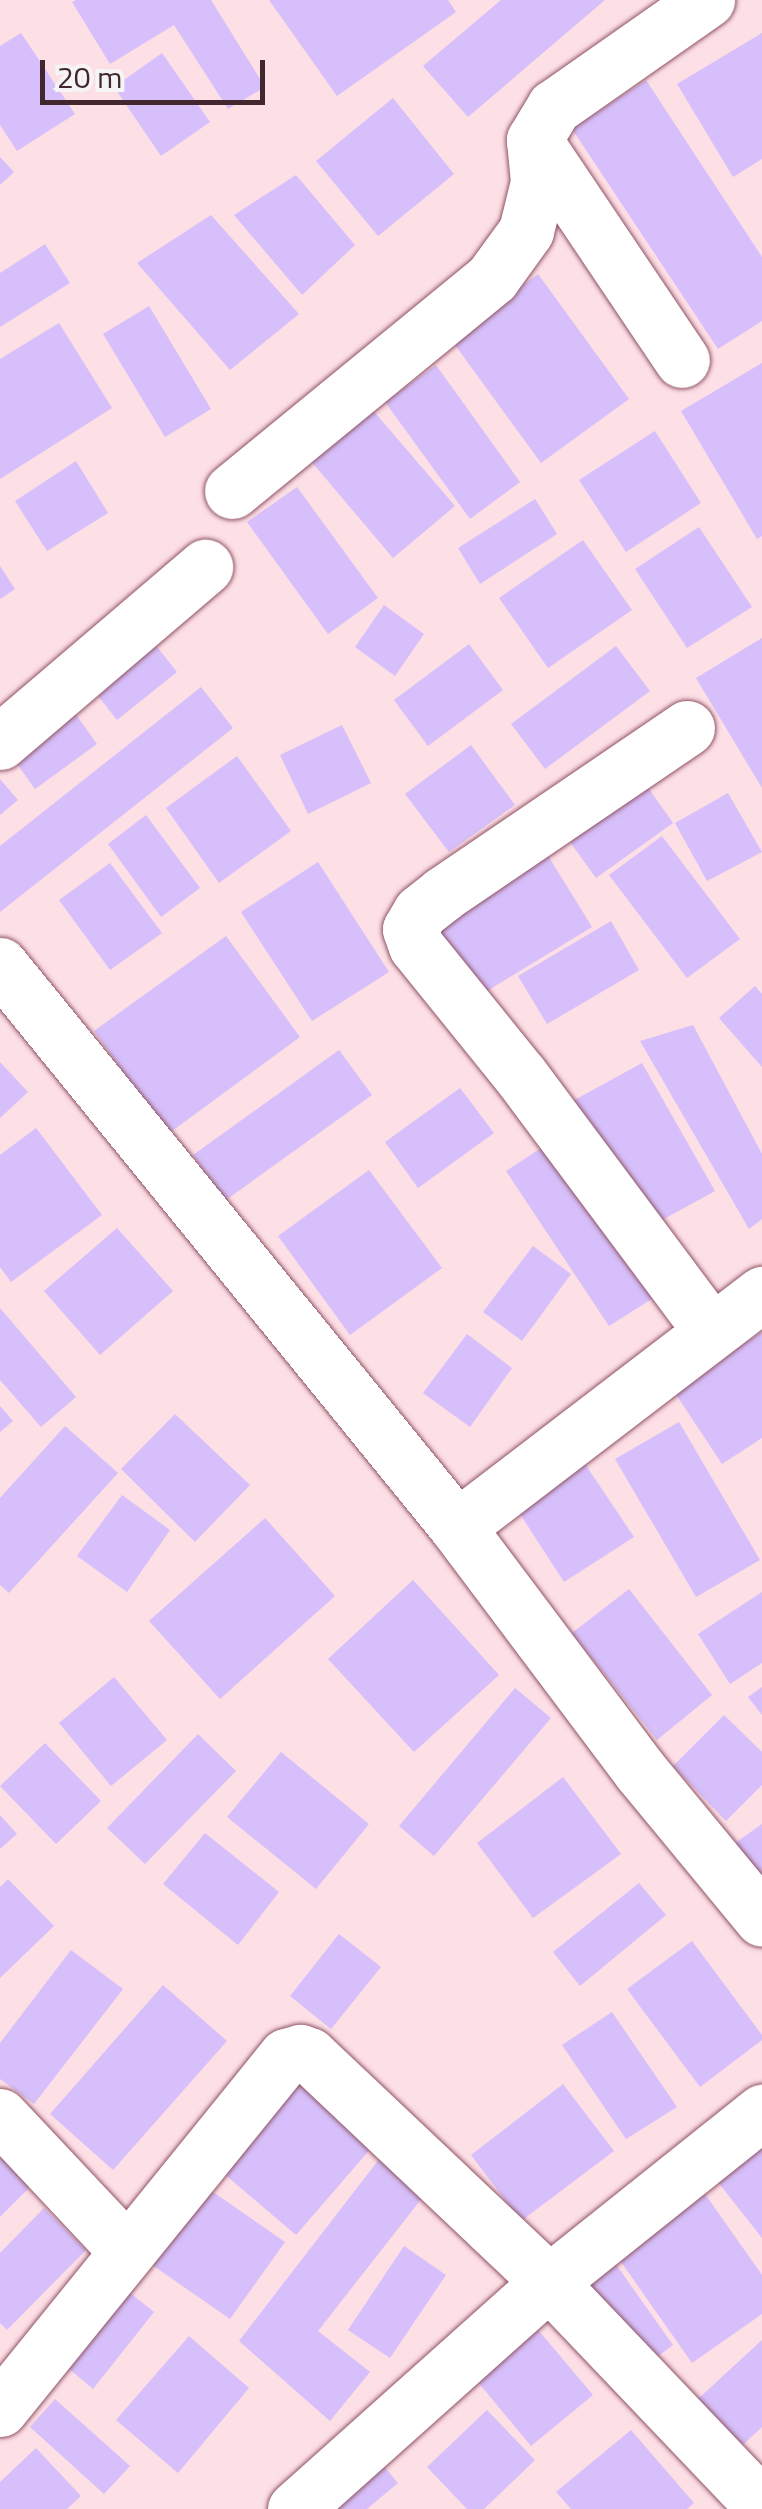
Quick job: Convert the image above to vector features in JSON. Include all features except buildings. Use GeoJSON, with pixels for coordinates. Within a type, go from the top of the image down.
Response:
{"type":"FeatureCollection","features":[{"type":"Feature","properties":{"kind":"street"},"geometry":{"type":"LineString","coordinates":[[232,491],[492,278],[526,231],[538,182],[534,140],[554,107],[706,0]]}},
{"type":"Feature","properties":{"kind":"street"},"geometry":{"type":"LineString","coordinates":[[534,140],[682,360]]}},
{"type":"Feature","properties":{"kind":"street"},"geometry":{"type":"LineString","coordinates":[[0,742],[204,566]]}},
{"type":"Feature","properties":{"kind":"street"},"geometry":{"type":"LineString","coordinates":[[688,728],[443,894],[420,912],[410,929],[416,946],[521,1076],[711,1332]]}},
{"type":"Feature","properties":{"kind":"street"},"geometry":{"type":"LineString","coordinates":[[0,965],[456,1527],[640,1772],[762,1919]]}},
{"type":"Feature","properties":{"kind":"street"},"geometry":{"type":"LineString","coordinates":[[456,1527],[762,1294]]}},
{"type":"Feature","properties":{"kind":"street"},"geometry":{"type":"LineString","coordinates":[[0,2408],[286,2056],[300,2052],[309,2055],[550,2282],[762,2506]]}},
{"type":"Feature","properties":{"kind":"street"},"geometry":{"type":"LineString","coordinates":[[295,2509],[550,2282],[762,2112]]}},
{"type":"Feature","properties":{"kind":"street"},"geometry":{"type":"LineString","coordinates":[[0,2116],[126,2250]]}}]}
